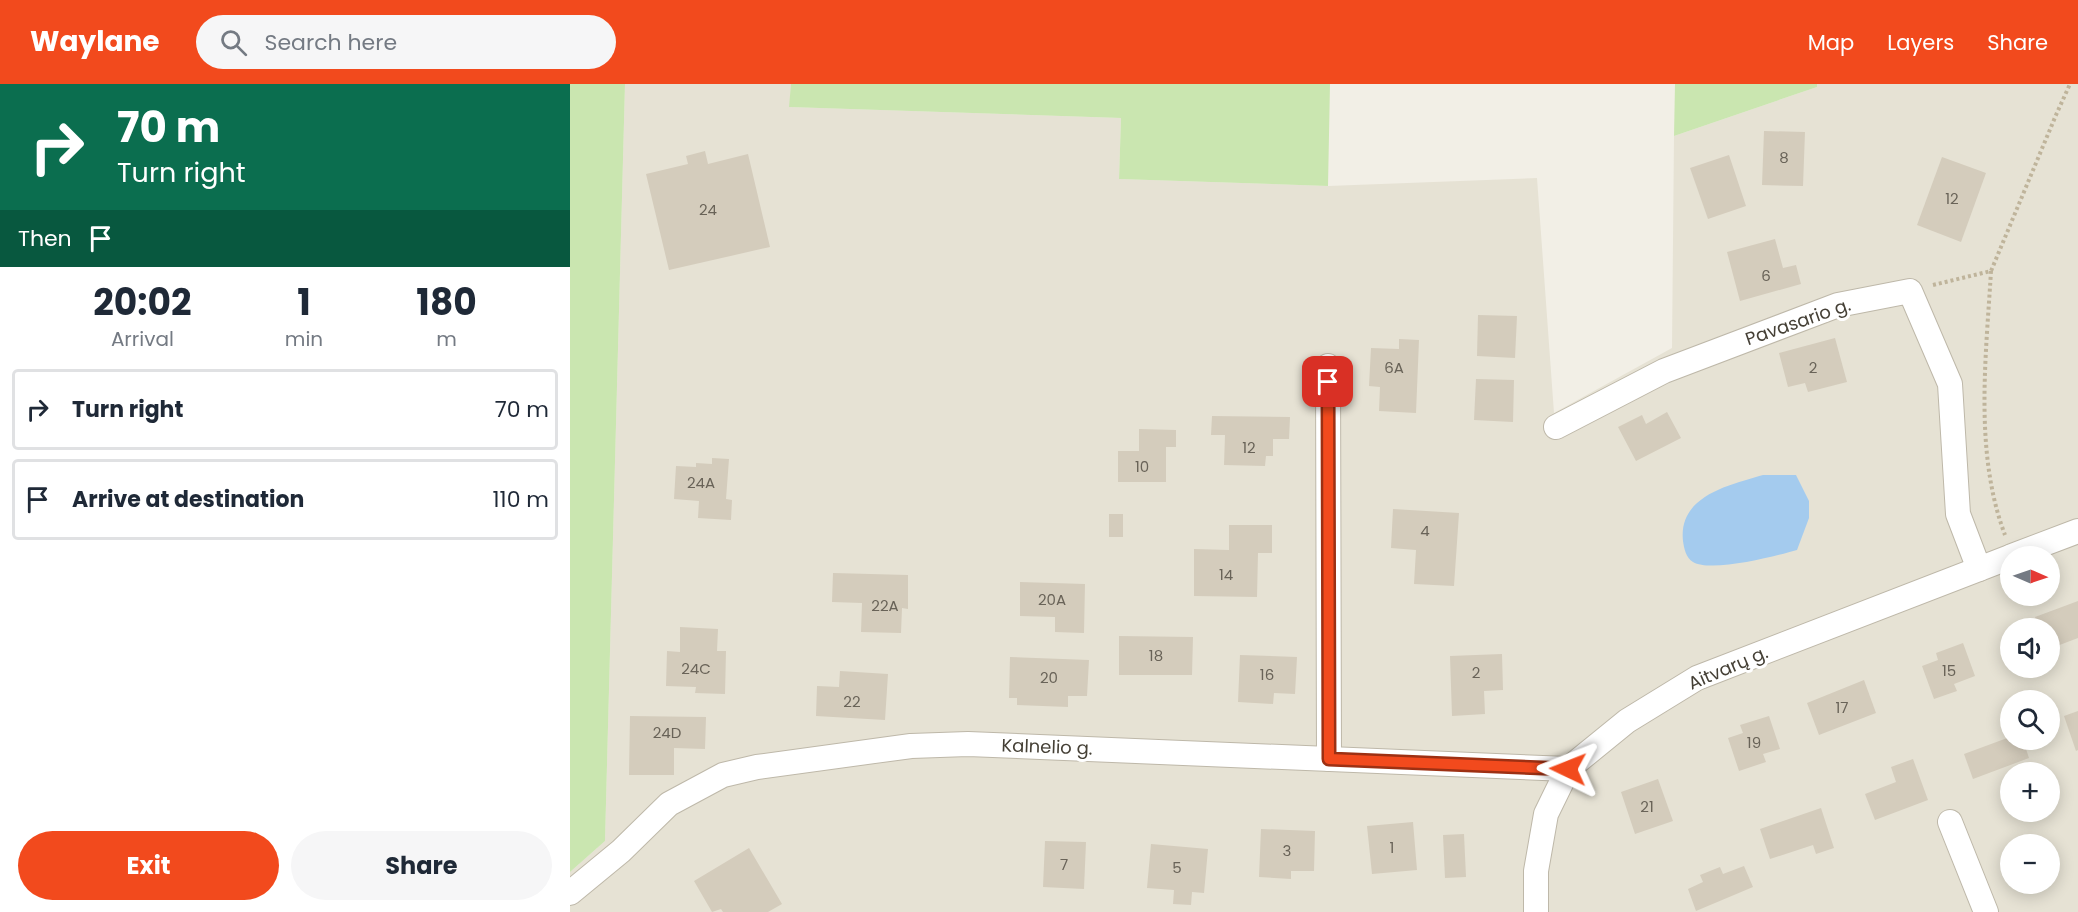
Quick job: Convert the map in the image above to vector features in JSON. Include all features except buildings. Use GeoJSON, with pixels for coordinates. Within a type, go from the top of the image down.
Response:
{"type":"FeatureCollection","features":[{"type":"Feature","properties":{"kind":"street","name":"Pavasario g."},"geometry":{"type":"LineString","coordinates":[[1556,427],[1675,367],[1838,305],[1910,291]]}},
{"type":"Feature","properties":{"kind":"street"},"geometry":{"type":"LineString","coordinates":[[1910,291],[1950,384],[1958,514],[1979,569]]}},
{"type":"Feature","properties":{"kind":"street"},"geometry":{"type":"LineString","coordinates":[[1328,366],[1329,759]]}},
{"type":"Feature","properties":{"kind":"street","name":"Aitvarų g."},"geometry":{"type":"LineString","coordinates":[[2039,546],[2078,531]]}},
{"type":"Feature","properties":{"kind":"street","name":"Aitvarų g."},"geometry":{"type":"LineString","coordinates":[[1536,912],[1536,871],[1546,814],[1568,769],[1627,721],[1697,678],[2000,561]]}},
{"type":"Feature","properties":{"kind":"street","name":"Kalnelio g."},"geometry":{"type":"LineString","coordinates":[[570,893],[621,851],[669,804],[723,775],[758,767],[912,746],[968,744],[1568,769]]}},
{"type":"Feature","properties":{"kind":"street"},"geometry":{"type":"LineString","coordinates":[[1950,822],[1986,912]]}},
{"type":"Feature","properties":{"kind":"path"},"geometry":{"type":"LineString","coordinates":[[2007,546],[1996,512],[1984,429],[1991,271],[2070,84]]}},
{"type":"Feature","properties":{"kind":"path"},"geometry":{"type":"LineString","coordinates":[[1910,291],[1991,271]]}},
{"type":"Feature","properties":{"kind":"shaded area"},"geometry":{"type":"Polygon","coordinates":[[[625,84],[791,84],[790,107],[1121,118],[1119,179],[1328,186],[1537,178],[1554,413],[1672,348],[1674,136],[1817,87],[1817,84],[2078,84],[2078,912],[570,912],[570,872],[605,841],[625,84]]]}},
{"type":"Feature","properties":{"kind":"green space"},"geometry":{"type":"Polygon","coordinates":[[[570,84],[625,84],[605,841],[570,872],[570,84]]]}},
{"type":"Feature","properties":{"kind":"green space"},"geometry":{"type":"Polygon","coordinates":[[[791,84],[1330,84],[1328,186],[1119,179],[1121,118],[789,107],[791,84]]]}},
{"type":"Feature","properties":{"kind":"green space"},"geometry":{"type":"Polygon","coordinates":[[[1675,84],[1817,84],[1817,87],[1674,136],[1675,84]]]}},
{"type":"Feature","properties":{"kind":"water"},"geometry":{"type":"Polygon","coordinates":[[[1763,475],[1796,475],[1809,501],[1809,518],[1797,550],[1729,565],[1702,565],[1693,562],[1684,547],[1684,526],[1689,513],[1697,503],[1721,488],[1763,475]]]}},
{"type":"Feature","properties":{"kind":"route"},"geometry":{"type":"LineString","coordinates":[[1328,382],[1329,759],[1568,769]]}}]}
